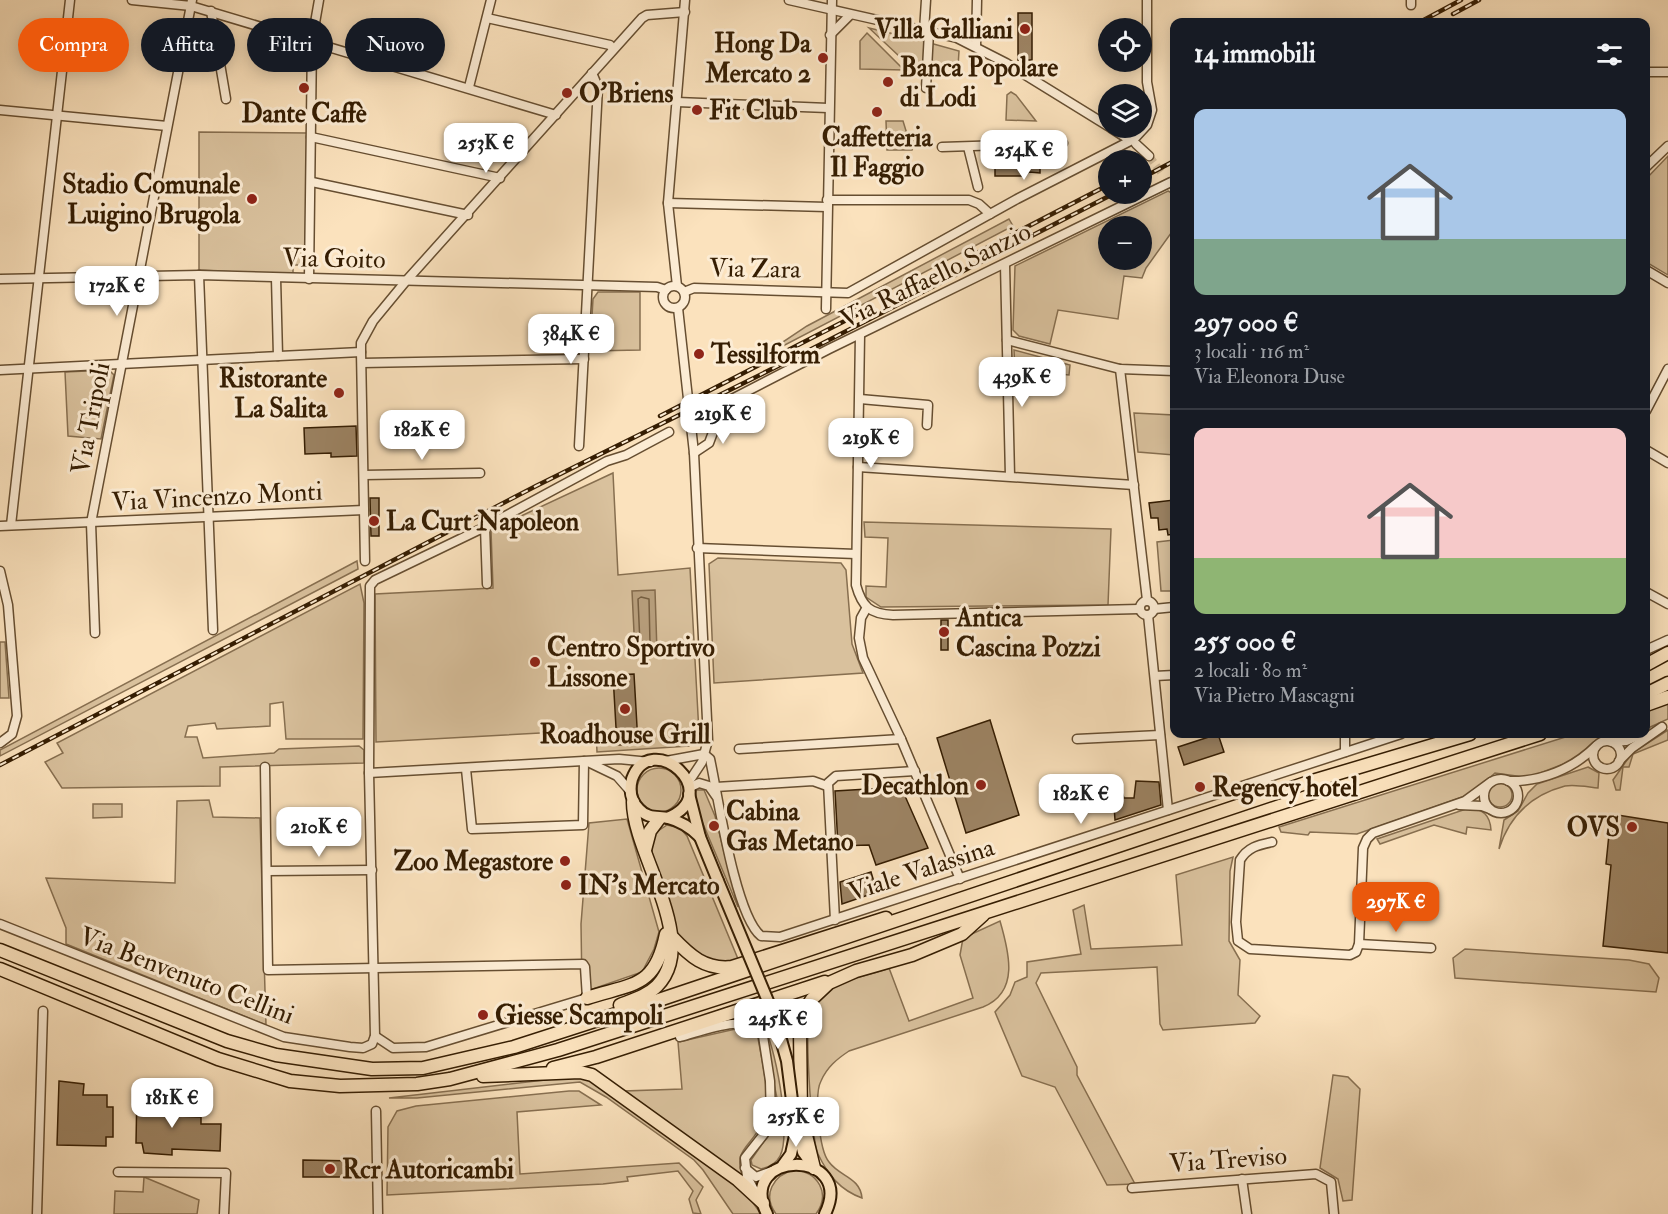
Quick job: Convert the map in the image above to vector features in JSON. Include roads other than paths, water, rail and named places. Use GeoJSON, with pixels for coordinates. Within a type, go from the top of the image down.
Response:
{"type":"FeatureCollection","features":[{"type":"Feature","properties":{"kind":"highway"},"geometry":{"type":"LineString","coordinates":[[1650,663],[1668,653]]}},
{"type":"Feature","properties":{"kind":"highway"},"geometry":{"type":"LineString","coordinates":[[1650,671],[1668,663]]}},
{"type":"Feature","properties":{"kind":"highway"},"geometry":{"type":"LineString","coordinates":[[1650,692],[1668,683]]}},
{"type":"Feature","properties":{"kind":"highway"},"geometry":{"type":"LineString","coordinates":[[1650,704],[1668,697]]}},
{"type":"Feature","properties":{"kind":"highway"},"geometry":{"type":"LineString","coordinates":[[0,950],[227,1041],[311,1062],[372,1069],[423,1068],[514,1047],[943,906],[1309,782],[1457,738]]}},
{"type":"Feature","properties":{"kind":"highway"},"geometry":{"type":"LineString","coordinates":[[0,969],[218,1059],[290,1081],[374,1086],[417,1084],[458,1077],[558,1050],[1528,738]]}},
{"type":"Feature","properties":{"kind":"highway"},"geometry":{"type":"LineString","coordinates":[[1515,742],[1533,738]]}},
{"type":"Feature","properties":{"kind":"highway"},"geometry":{"type":"LineString","coordinates":[[559,1032],[647,994],[658,985],[669,968],[672,937],[635,825],[632,797]]}},
{"type":"Feature","properties":{"kind":"highway"},"geometry":{"type":"LineString","coordinates":[[645,850],[650,831],[663,818]]}},
{"type":"Feature","properties":{"kind":"highway"},"geometry":{"type":"LineString","coordinates":[[672,937],[699,962],[720,968],[732,967],[868,922],[943,906]]}},
{"type":"Feature","properties":{"kind":"highway"},"geometry":{"type":"LineString","coordinates":[[531,1074],[606,1054],[856,971],[912,955],[962,934],[988,910]]}},
{"type":"Feature","properties":{"kind":"highway"},"geometry":{"type":"LineString","coordinates":[[587,998],[632,984],[651,974],[657,967],[663,952],[669,924]]}},
{"type":"Feature","properties":{"kind":"highway"},"geometry":{"type":"LineString","coordinates":[[814,1168],[801,1115],[801,1021],[803,1013],[818,991],[856,971]]}},
{"type":"Feature","properties":{"kind":"highway"},"geometry":{"type":"LineString","coordinates":[[458,1077],[580,1072],[592,1075],[732,1175],[765,1209]]}},
{"type":"Feature","properties":{"kind":"main road"},"geometry":{"type":"LineString","coordinates":[[700,837],[693,830],[663,818],[644,814],[632,797],[635,773],[650,762],[666,761],[680,768],[689,788],[700,837],[775,1018],[787,1061],[796,1131],[803,1152],[823,1176],[830,1191],[825,1214]]}},
{"type":"Feature","properties":{"kind":"main road"},"geometry":{"type":"LineString","coordinates":[[663,818],[681,809],[689,788]]}},
{"type":"Feature","properties":{"kind":"main road"},"geometry":{"type":"LineString","coordinates":[[765,1209],[764,1186],[791,1154],[796,1131]]}},
{"type":"Feature","properties":{"kind":"main road"},"geometry":{"type":"LineString","coordinates":[[780,1167],[796,1163],[814,1168]]}},
{"type":"Feature","properties":{"kind":"street"},"geometry":{"type":"LineString","coordinates":[[11,525],[70,0]]}},
{"type":"Feature","properties":{"kind":"street"},"geometry":{"type":"LineString","coordinates":[[132,0],[192,3],[247,21]]}},
{"type":"Feature","properties":{"kind":"street"},"geometry":{"type":"LineString","coordinates":[[316,18],[319,0]]}},
{"type":"Feature","properties":{"kind":"street"},"geometry":{"type":"LineString","coordinates":[[469,87],[491,0]]}},
{"type":"Feature","properties":{"kind":"street"},"geometry":{"type":"LineString","coordinates":[[678,308],[685,301],[680,289],[668,203],[685,0]]}},
{"type":"Feature","properties":{"kind":"street"},"geometry":{"type":"LineString","coordinates":[[789,0],[957,38],[976,46],[1098,120]]}},
{"type":"Feature","properties":{"kind":"street"},"geometry":{"type":"LineString","coordinates":[[826,309],[828,108],[832,0]]}},
{"type":"Feature","properties":{"kind":"street"},"geometry":{"type":"LineString","coordinates":[[926,0],[926,88]]}},
{"type":"Feature","properties":{"kind":"street"},"geometry":{"type":"LineString","coordinates":[[976,46],[977,0]]}},
{"type":"Feature","properties":{"kind":"street"},"geometry":{"type":"LineString","coordinates":[[1132,140],[1151,117],[1147,82],[1148,0]]}},
{"type":"Feature","properties":{"kind":"street","name":"Via Tripoli"},"geometry":{"type":"LineString","coordinates":[[94,633],[91,523],[192,3]]}},
{"type":"Feature","properties":{"kind":"street"},"geometry":{"type":"LineString","coordinates":[[211,11],[226,99]]}},
{"type":"Feature","properties":{"kind":"street"},"geometry":{"type":"LineString","coordinates":[[365,561],[361,343],[373,321],[613,49],[647,15],[685,12]]}},
{"type":"Feature","properties":{"kind":"street"},"geometry":{"type":"LineString","coordinates":[[830,36],[850,15]]}},
{"type":"Feature","properties":{"kind":"street"},"geometry":{"type":"LineString","coordinates":[[487,18],[610,45],[613,49]]}},
{"type":"Feature","properties":{"kind":"street"},"geometry":{"type":"LineString","coordinates":[[333,46],[556,115]]}},
{"type":"Feature","properties":{"kind":"street"},"geometry":{"type":"LineString","coordinates":[[309,279],[312,72]]}},
{"type":"Feature","properties":{"kind":"street"},"geometry":{"type":"LineString","coordinates":[[1650,72],[1668,72]]}},
{"type":"Feature","properties":{"kind":"street"},"geometry":{"type":"LineString","coordinates":[[579,446],[598,87],[592,74]]}},
{"type":"Feature","properties":{"kind":"street"},"geometry":{"type":"LineString","coordinates":[[677,102],[828,108]]}},
{"type":"Feature","properties":{"kind":"street"},"geometry":{"type":"LineString","coordinates":[[0,110],[167,126]]}},
{"type":"Feature","properties":{"kind":"street"},"geometry":{"type":"LineString","coordinates":[[312,137],[500,178]]}},
{"type":"Feature","properties":{"kind":"street"},"geometry":{"type":"LineString","coordinates":[[1129,138],[1143,150]]}},
{"type":"Feature","properties":{"kind":"street","name":"Via Zara"},"geometry":{"type":"LineString","coordinates":[[680,289],[826,290],[848,293],[990,214],[1132,140]]}},
{"type":"Feature","properties":{"kind":"street"},"geometry":{"type":"LineString","coordinates":[[942,147],[1064,143]]}},
{"type":"Feature","properties":{"kind":"street"},"geometry":{"type":"LineString","coordinates":[[1650,163],[1668,146]]}},
{"type":"Feature","properties":{"kind":"street"},"geometry":{"type":"LineString","coordinates":[[968,147],[978,187]]}},
{"type":"Feature","properties":{"kind":"street"},"geometry":{"type":"LineString","coordinates":[[1163,175],[1170,180]]}},
{"type":"Feature","properties":{"kind":"street"},"geometry":{"type":"LineString","coordinates":[[312,182],[468,215]]}},
{"type":"Feature","properties":{"kind":"street","name":"Via Raffaello Sanzio"},"geometry":{"type":"LineString","coordinates":[[694,453],[709,443],[721,411],[732,399],[1170,183]]}},
{"type":"Feature","properties":{"kind":"street"},"geometry":{"type":"LineString","coordinates":[[668,203],[969,200],[980,204],[990,214]]}},
{"type":"Feature","properties":{"kind":"street"},"geometry":{"type":"LineString","coordinates":[[1005,265],[1010,476]]}},
{"type":"Feature","properties":{"kind":"street"},"geometry":{"type":"LineString","coordinates":[[1650,273],[1666,283]]}},
{"type":"Feature","properties":{"kind":"street"},"geometry":{"type":"LineString","coordinates":[[199,276],[213,630]]}},
{"type":"Feature","properties":{"kind":"street","name":"Via Goito"},"geometry":{"type":"LineString","coordinates":[[0,279],[199,276],[657,287],[666,290]]}},
{"type":"Feature","properties":{"kind":"street"},"geometry":{"type":"LineString","coordinates":[[276,278],[278,356]]}},
{"type":"Feature","properties":{"kind":"street"},"geometry":{"type":"LineString","coordinates":[[678,308],[666,305],[663,296],[666,290],[680,289]]}},
{"type":"Feature","properties":{"kind":"street"},"geometry":{"type":"LineString","coordinates":[[678,308],[694,453],[708,740],[689,788]]}},
{"type":"Feature","properties":{"kind":"street"},"geometry":{"type":"LineString","coordinates":[[860,335],[856,585],[860,601],[866,609],[876,614],[893,615],[1139,609]]}},
{"type":"Feature","properties":{"kind":"street"},"geometry":{"type":"LineString","coordinates":[[1007,340],[1120,369],[1170,371]]}},
{"type":"Feature","properties":{"kind":"street"},"geometry":{"type":"LineString","coordinates":[[0,369],[361,352]]}},
{"type":"Feature","properties":{"kind":"street"},"geometry":{"type":"LineString","coordinates":[[362,363],[584,359]]}},
{"type":"Feature","properties":{"kind":"street"},"geometry":{"type":"LineString","coordinates":[[1120,369],[1147,600]]}},
{"type":"Feature","properties":{"kind":"street"},"geometry":{"type":"LineString","coordinates":[[1650,403],[1668,369]]}},
{"type":"Feature","properties":{"kind":"street"},"geometry":{"type":"LineString","coordinates":[[860,399],[928,405],[927,425]]}},
{"type":"Feature","properties":{"kind":"street"},"geometry":{"type":"LineString","coordinates":[[265,767],[268,970],[374,969],[583,964],[587,998],[426,1047],[393,1048],[375,1036],[374,969],[372,870],[369,773],[370,586],[375,580],[485,527],[607,461],[626,455],[669,432]]}},
{"type":"Feature","properties":{"kind":"street"},"geometry":{"type":"LineString","coordinates":[[1650,452],[1668,463]]}},
{"type":"Feature","properties":{"kind":"street"},"geometry":{"type":"LineString","coordinates":[[858,467],[1134,485]]}},
{"type":"Feature","properties":{"kind":"street"},"geometry":{"type":"LineString","coordinates":[[364,475],[480,473]]}},
{"type":"Feature","properties":{"kind":"street","name":"Via Vincenzo Monti"},"geometry":{"type":"LineString","coordinates":[[0,526],[364,510]]}},
{"type":"Feature","properties":{"kind":"street"},"geometry":{"type":"LineString","coordinates":[[485,527],[487,584]]}},
{"type":"Feature","properties":{"kind":"street"},"geometry":{"type":"LineString","coordinates":[[697,548],[856,554]]}},
{"type":"Feature","properties":{"kind":"street"},"geometry":{"type":"LineString","coordinates":[[0,571],[12,643],[17,716],[12,734],[0,743]]}},
{"type":"Feature","properties":{"kind":"street"},"geometry":{"type":"LineString","coordinates":[[1650,594],[1668,604]]}},
{"type":"Feature","properties":{"kind":"street"},"geometry":{"type":"LineString","coordinates":[[1139,609],[1142,602],[1147,600]]}},
{"type":"Feature","properties":{"kind":"street"},"geometry":{"type":"LineString","coordinates":[[1147,600],[1152,603],[1155,676],[1168,810]]}},
{"type":"Feature","properties":{"kind":"street"},"geometry":{"type":"LineString","coordinates":[[1139,609],[1142,614],[1170,608]]}},
{"type":"Feature","properties":{"kind":"street"},"geometry":{"type":"LineString","coordinates":[[866,609],[861,618],[859,638],[863,658],[901,739],[960,879]]}},
{"type":"Feature","properties":{"kind":"street"},"geometry":{"type":"LineString","coordinates":[[1650,648],[1668,640]]}},
{"type":"Feature","properties":{"kind":"street"},"geometry":{"type":"LineString","coordinates":[[1155,676],[1170,675]]}},
{"type":"Feature","properties":{"kind":"street"},"geometry":{"type":"LineString","coordinates":[[1650,731],[1665,726]]}},
{"type":"Feature","properties":{"kind":"street"},"geometry":{"type":"LineString","coordinates":[[1650,736],[1665,726]]}},
{"type":"Feature","properties":{"kind":"street"},"geometry":{"type":"LineString","coordinates":[[1077,739],[1160,735]]}},
{"type":"Feature","properties":{"kind":"street"},"geometry":{"type":"LineString","coordinates":[[1345,752],[1346,738]]}},
{"type":"Feature","properties":{"kind":"street","name":"Viale Valassina"},"geometry":{"type":"LineString","coordinates":[[718,799],[727,843],[747,914],[755,931],[762,936],[780,938],[1382,738]]}},
{"type":"Feature","properties":{"kind":"street"},"geometry":{"type":"LineString","coordinates":[[1575,765],[1603,741],[1626,741],[1633,738]]}},
{"type":"Feature","properties":{"kind":"street"},"geometry":{"type":"LineString","coordinates":[[1272,842],[1253,846],[1245,851],[1240,860],[1236,934],[1242,946],[1250,949],[1350,955],[1356,952],[1359,944],[1363,848],[1367,838],[1373,833],[1450,807],[1500,779],[1534,780],[1575,765],[1598,765],[1607,768],[1619,762],[1632,748],[1647,738]]}},
{"type":"Feature","properties":{"kind":"street"},"geometry":{"type":"LineString","coordinates":[[739,749],[901,739]]}},
{"type":"Feature","properties":{"kind":"street"},"geometry":{"type":"LineString","coordinates":[[1612,742],[1620,750],[1619,762]]}},
{"type":"Feature","properties":{"kind":"street"},"geometry":{"type":"LineString","coordinates":[[1596,746],[1593,754],[1598,765]]}},
{"type":"Feature","properties":{"kind":"street"},"geometry":{"type":"LineString","coordinates":[[666,761],[704,754]]}},
{"type":"Feature","properties":{"kind":"street"},"geometry":{"type":"LineString","coordinates":[[704,754],[710,759],[718,799]]}},
{"type":"Feature","properties":{"kind":"street"},"geometry":{"type":"LineString","coordinates":[[369,773],[619,759],[650,762]]}},
{"type":"Feature","properties":{"kind":"street"},"geometry":{"type":"LineString","coordinates":[[466,769],[470,826],[475,831],[583,825],[584,761]]}},
{"type":"Feature","properties":{"kind":"street"},"geometry":{"type":"LineString","coordinates":[[584,761],[599,765],[617,776],[632,797]]}},
{"type":"Feature","properties":{"kind":"street"},"geometry":{"type":"LineString","coordinates":[[834,920],[826,786],[836,776],[915,771]]}},
{"type":"Feature","properties":{"kind":"street"},"geometry":{"type":"LineString","coordinates":[[1450,807],[1474,805],[1506,812],[1534,780]]}},
{"type":"Feature","properties":{"kind":"street"},"geometry":{"type":"LineString","coordinates":[[716,787],[813,781],[826,786]]}},
{"type":"Feature","properties":{"kind":"street"},"geometry":{"type":"LineString","coordinates":[[1508,781],[1516,788],[1516,803]]}},
{"type":"Feature","properties":{"kind":"street"},"geometry":{"type":"LineString","coordinates":[[1490,809],[1484,795],[1491,782]]}},
{"type":"Feature","properties":{"kind":"street"},"geometry":{"type":"LineString","coordinates":[[689,788],[699,783],[709,786],[718,799]]}},
{"type":"Feature","properties":{"kind":"street"},"geometry":{"type":"LineString","coordinates":[[267,871],[372,870]]}},
{"type":"Feature","properties":{"kind":"street","name":"Via Benvenuto Cellini"},"geometry":{"type":"LineString","coordinates":[[0,924],[284,1037],[363,1048],[372,1044],[375,1036]]}},
{"type":"Feature","properties":{"kind":"street"},"geometry":{"type":"LineString","coordinates":[[1359,944],[1431,948]]}},
{"type":"Feature","properties":{"kind":"street"},"geometry":{"type":"LineString","coordinates":[[38,1214],[43,1011]]}},
{"type":"Feature","properties":{"kind":"street"},"geometry":{"type":"LineString","coordinates":[[680,1037],[738,1024],[752,1025],[758,1028],[763,1036],[770,1081],[771,1120],[764,1134],[748,1152],[744,1167],[751,1186],[765,1209]]}},
{"type":"Feature","properties":{"kind":"street"},"geometry":{"type":"LineString","coordinates":[[376,1111],[378,1214]]}},
{"type":"Feature","properties":{"kind":"street"},"geometry":{"type":"LineString","coordinates":[[744,1167],[751,1175],[760,1177],[780,1167]]}},
{"type":"Feature","properties":{"kind":"street"},"geometry":{"type":"LineString","coordinates":[[118,1172],[226,1173],[224,1214]]}},
{"type":"Feature","properties":{"kind":"street","name":"Via Treviso"},"geometry":{"type":"LineString","coordinates":[[1132,1188],[1316,1174],[1327,1178],[1333,1187],[1334,1214]]}},
{"type":"Feature","properties":{"kind":"street"},"geometry":{"type":"LineString","coordinates":[[1242,1179],[1247,1214]]}},
{"type":"Feature","properties":{"kind":"water"},"geometry":{"type":"Polygon","coordinates":[[[655,590],[657,652],[635,653],[632,591],[655,590]]]}},
{"type":"Feature","properties":{"kind":"tunnel"},"geometry":{"type":"LineString","coordinates":[[1152,160],[1163,175]]}},
{"type":"Feature","properties":{"kind":"railway"},"geometry":{"type":"LineString","coordinates":[[1427,18],[1461,0]]}},
{"type":"Feature","properties":{"kind":"railway"},"geometry":{"type":"LineString","coordinates":[[1453,14],[1479,0]]}},
{"type":"Feature","properties":{"kind":"railway"},"geometry":{"type":"LineString","coordinates":[[1152,173],[1170,163]]}},
{"type":"Feature","properties":{"kind":"railway"},"geometry":{"type":"LineString","coordinates":[[969,257],[1098,190]]}},
{"type":"Feature","properties":{"kind":"railway"},"geometry":{"type":"LineString","coordinates":[[0,765],[536,486],[792,359],[1098,202]]}},
{"type":"Feature","properties":{"kind":"railway"},"geometry":{"type":"LineString","coordinates":[[660,416],[868,309]]}},
{"type":"Feature","properties":{"kind":"place","name":"Villa Galliani"},"geometry":{"type":"Point","coordinates":[1025,29]}},
{"type":"Feature","properties":{"kind":"place","name":"Hong Da Mercato 2"},"geometry":{"type":"Point","coordinates":[823,58]}},
{"type":"Feature","properties":{"kind":"place","name":"Banca Popolare di Lodi"},"geometry":{"type":"Point","coordinates":[888,82]}},
{"type":"Feature","properties":{"kind":"place","name":"Dante Caffè"},"geometry":{"type":"Point","coordinates":[304,88]}},
{"type":"Feature","properties":{"kind":"place","name":"O'Briens"},"geometry":{"type":"Point","coordinates":[567,93]}},
{"type":"Feature","properties":{"kind":"place","name":"Fit Club"},"geometry":{"type":"Point","coordinates":[697,110]}},
{"type":"Feature","properties":{"kind":"place","name":"Caffetteria Il Faggio"},"geometry":{"type":"Point","coordinates":[877,112]}},
{"type":"Feature","properties":{"kind":"place","name":"Stadio Comunale Luigino Brugola"},"geometry":{"type":"Point","coordinates":[252,199]}},
{"type":"Feature","properties":{"kind":"place","name":"Tessilform"},"geometry":{"type":"Point","coordinates":[699,354]}},
{"type":"Feature","properties":{"kind":"place","name":"Ristorante La Salita"},"geometry":{"type":"Point","coordinates":[339,393]}},
{"type":"Feature","properties":{"kind":"place","name":"La Curt Napoleon"},"geometry":{"type":"Point","coordinates":[374,521]}},
{"type":"Feature","properties":{"kind":"place","name":"Antica Cascina Pozzi"},"geometry":{"type":"Point","coordinates":[944,632]}},
{"type":"Feature","properties":{"kind":"place","name":"Centro Sportivo Lissone"},"geometry":{"type":"Point","coordinates":[535,662]}},
{"type":"Feature","properties":{"kind":"place","name":"Roadhouse Grill"},"geometry":{"type":"Point","coordinates":[625,709]}},
{"type":"Feature","properties":{"kind":"place","name":"Decathlon"},"geometry":{"type":"Point","coordinates":[981,785]}},
{"type":"Feature","properties":{"kind":"place","name":"Regency hotel"},"geometry":{"type":"Point","coordinates":[1200,787]}},
{"type":"Feature","properties":{"kind":"place","name":"Cabina Gas Metano"},"geometry":{"type":"Point","coordinates":[714,826]}},
{"type":"Feature","properties":{"kind":"place","name":"OVS"},"geometry":{"type":"Point","coordinates":[1632,827]}},
{"type":"Feature","properties":{"kind":"place","name":"Zoo Megastore"},"geometry":{"type":"Point","coordinates":[565,861]}},
{"type":"Feature","properties":{"kind":"place","name":"IN's Mercato"},"geometry":{"type":"Point","coordinates":[566,885]}},
{"type":"Feature","properties":{"kind":"place","name":"Giesse Scampoli"},"geometry":{"type":"Point","coordinates":[483,1015]}},
{"type":"Feature","properties":{"kind":"place","name":"Rcr Autoricambi"},"geometry":{"type":"Point","coordinates":[330,1169]}}]}
